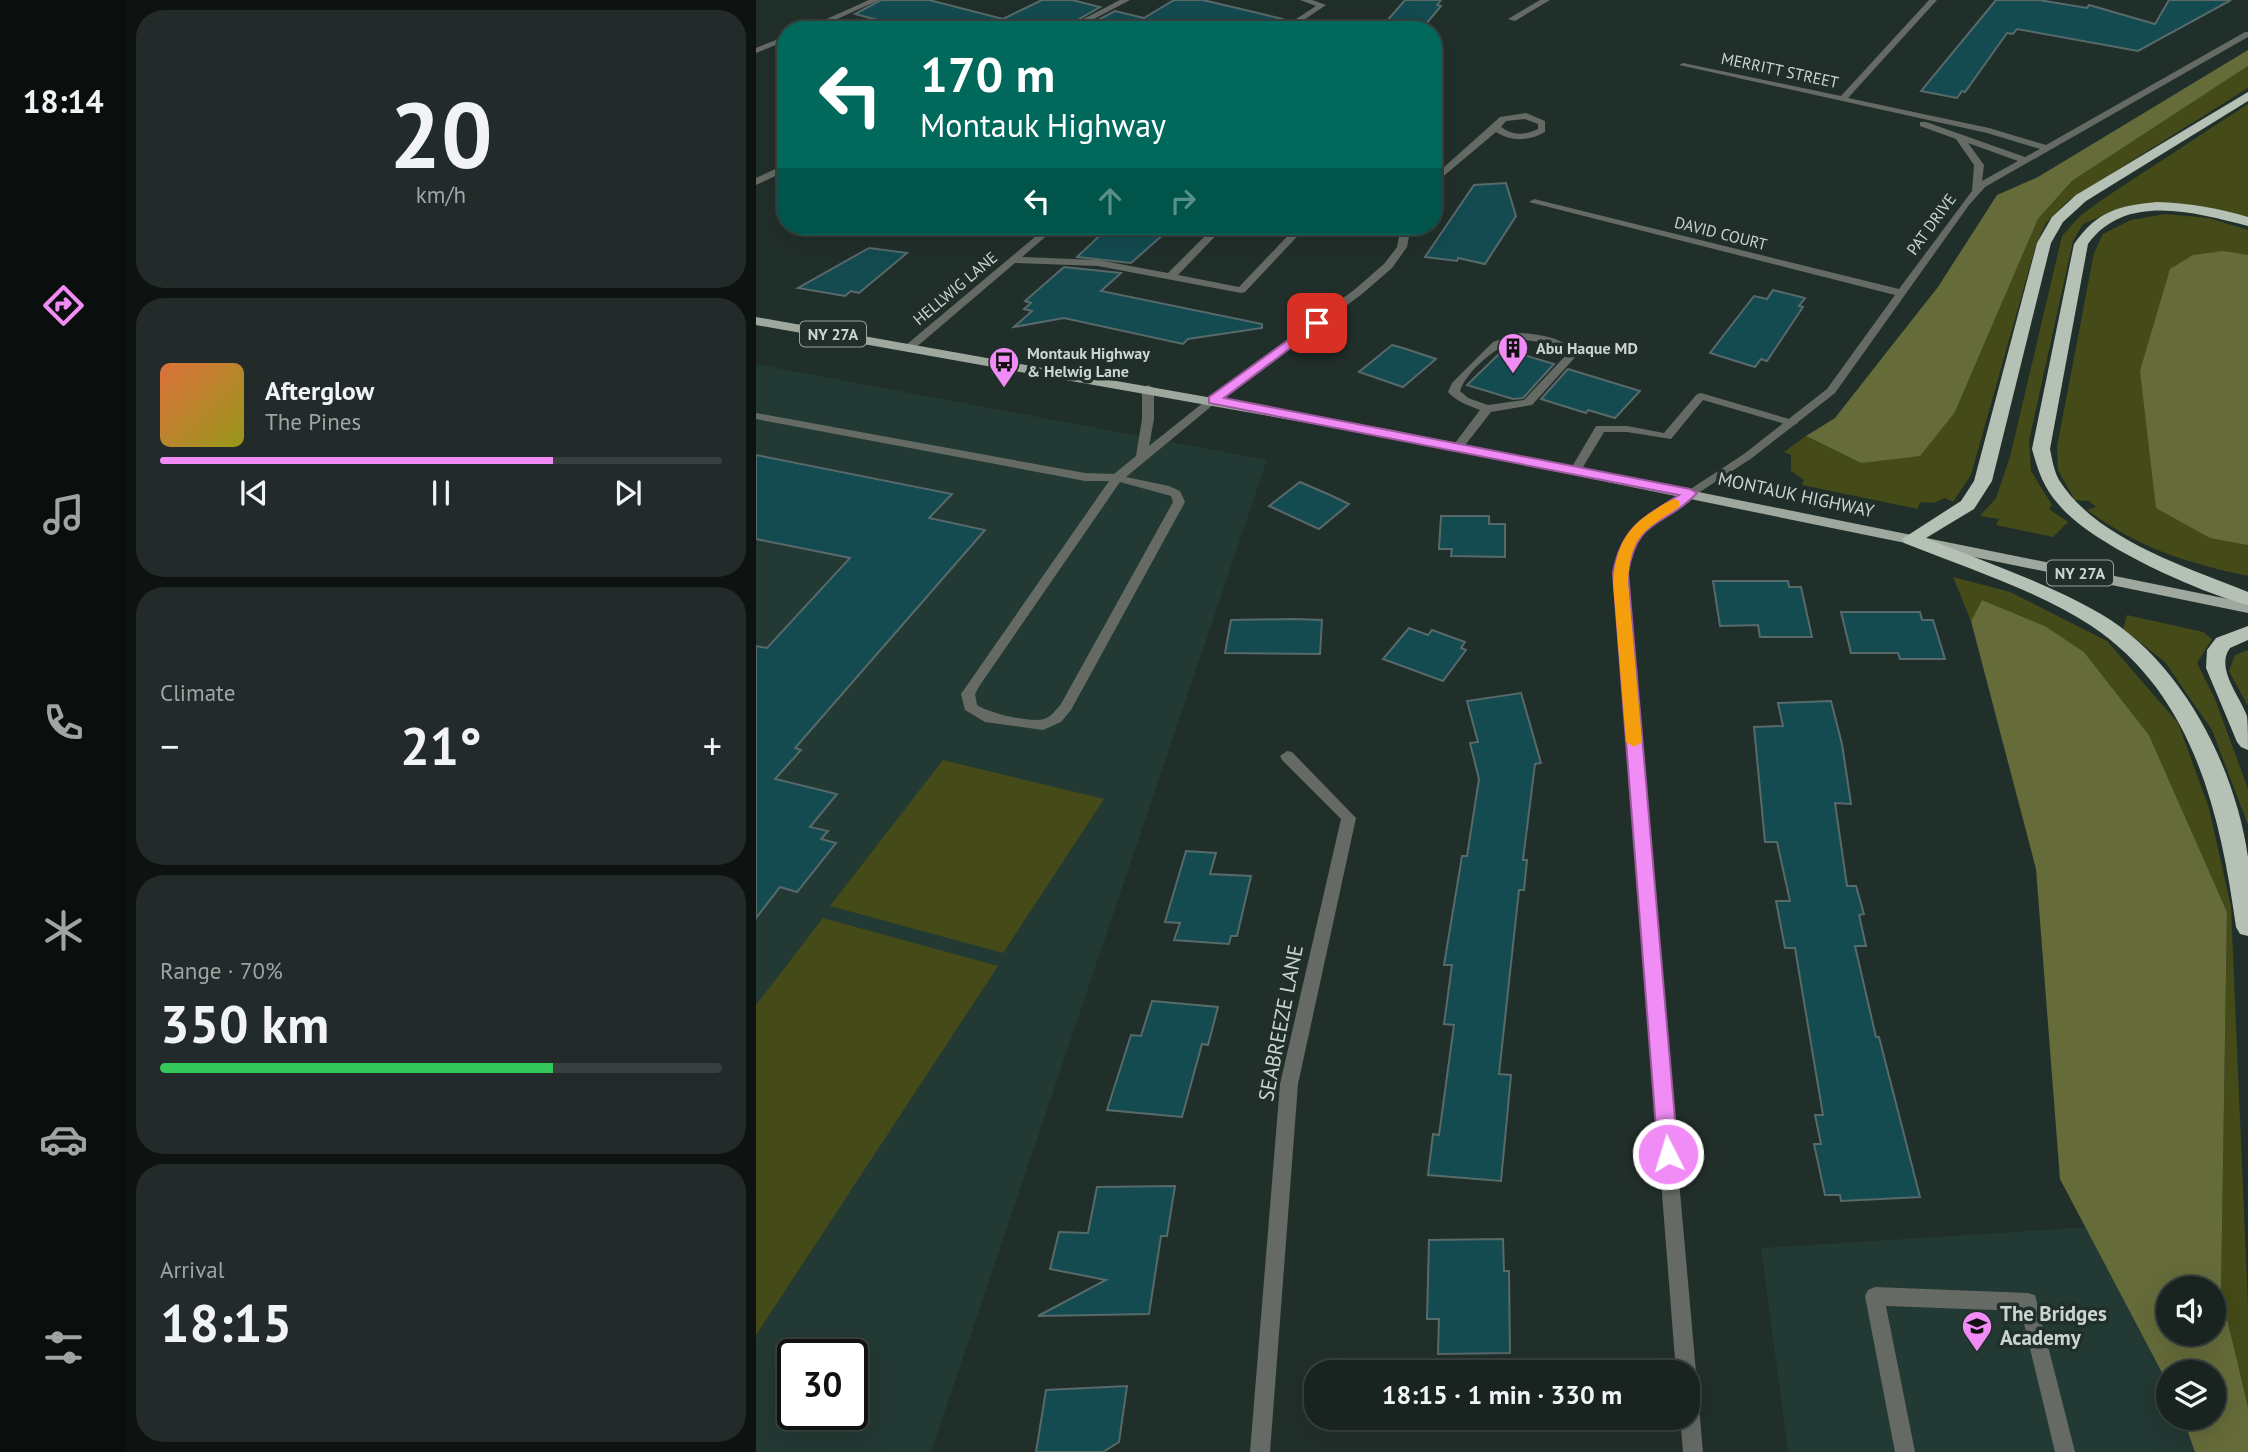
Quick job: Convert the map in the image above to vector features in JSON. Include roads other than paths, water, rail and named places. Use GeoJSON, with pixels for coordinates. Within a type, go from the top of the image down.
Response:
{"type":"FeatureCollection","features":[{"type":"Feature","properties":{"kind":"highway"},"geometry":{"type":"LineString","coordinates":[[1911,539],[1968,505],[1983,481],[2037,267],[2048,233],[2057,220],[2081,198],[2248,96]]}},
{"type":"Feature","properties":{"kind":"highway"},"geometry":{"type":"LineString","coordinates":[[2248,222],[2204,211],[2157,207],[2117,213],[2099,222],[2088,232],[2081,244],[2041,449],[2044,472],[2050,482],[2069,505],[2097,528],[2128,547],[2248,599]]}},
{"type":"Feature","properties":{"kind":"highway"},"geometry":{"type":"LineString","coordinates":[[1911,539],[2053,599],[2097,621],[2133,648],[2163,678],[2196,730],[2214,776],[2233,846],[2248,927]]}},
{"type":"Feature","properties":{"kind":"highway"},"geometry":{"type":"LineString","coordinates":[[2248,633],[2220,645],[2215,658],[2216,673],[2248,742]]}},
{"type":"Feature","properties":{"kind":"main road","name":"MONTAUK HIGHWAY"},"geometry":{"type":"LineString","coordinates":[[756,321],[1148,388],[1458,447],[2248,608]]}},
{"type":"Feature","properties":{"kind":"street"},"geometry":{"type":"LineString","coordinates":[[827,21],[875,0]]}},
{"type":"Feature","properties":{"kind":"street"},"geometry":{"type":"LineString","coordinates":[[1084,21],[1126,0]]}},
{"type":"Feature","properties":{"kind":"street"},"geometry":{"type":"LineString","coordinates":[[1297,21],[1322,5],[1304,0]]}},
{"type":"Feature","properties":{"kind":"street"},"geometry":{"type":"LineString","coordinates":[[1512,19],[1546,0]]}},
{"type":"Feature","properties":{"kind":"street"},"geometry":{"type":"LineString","coordinates":[[1842,100],[1933,0]]}},
{"type":"Feature","properties":{"kind":"street","name":"PAT DRIVE"},"geometry":{"type":"LineString","coordinates":[[1685,1360],[1620,583],[1624,553],[1634,534],[1645,522],[1818,404],[1842,379],[1976,190],[1990,179],[2248,34]]}},
{"type":"Feature","properties":{"kind":"street"},"geometry":{"type":"LineString","coordinates":[[756,51],[777,42]]}},
{"type":"Feature","properties":{"kind":"street","name":"MERRITT STREET"},"geometry":{"type":"LineString","coordinates":[[1684,65],[1989,131],[2047,148]]}},
{"type":"Feature","properties":{"kind":"street","name":"MERRITT STREET"},"geometry":{"type":"LineString","coordinates":[[1869,106],[2024,160]]}},
{"type":"Feature","properties":{"kind":"street"},"geometry":{"type":"LineString","coordinates":[[1442,174],[1503,119],[1517,116],[1539,120],[1543,127],[1537,133],[1522,136],[1507,135],[1496,127]]}},
{"type":"Feature","properties":{"kind":"street"},"geometry":{"type":"LineString","coordinates":[[1958,136],[1979,165],[1976,190]]}},
{"type":"Feature","properties":{"kind":"street"},"geometry":{"type":"LineString","coordinates":[[756,182],[777,172]]}},
{"type":"Feature","properties":{"kind":"street","name":"DAVID COURT"},"geometry":{"type":"LineString","coordinates":[[1534,202],[1901,293]]}},
{"type":"Feature","properties":{"kind":"street","name":"HELLWIG LANE"},"geometry":{"type":"LineString","coordinates":[[910,347],[1042,235]]}},
{"type":"Feature","properties":{"kind":"street"},"geometry":{"type":"LineString","coordinates":[[1171,276],[1211,235]]}},
{"type":"Feature","properties":{"kind":"street"},"geometry":{"type":"LineString","coordinates":[[1012,260],[1098,263],[1241,289],[1292,235]]}},
{"type":"Feature","properties":{"kind":"street"},"geometry":{"type":"LineString","coordinates":[[756,416],[1085,477],[1117,478],[1176,494],[1179,502],[1066,707],[1056,719],[1043,725],[985,717],[970,707],[968,694],[1117,478],[1213,400],[1358,292],[1388,266],[1402,247],[1404,235]]}},
{"type":"Feature","properties":{"kind":"street"},"geometry":{"type":"LineString","coordinates":[[1458,447],[1487,409],[1528,403],[1573,354],[1569,349],[1534,336],[1517,335],[1502,339],[1457,383],[1454,392],[1464,400],[1487,409]]}},
{"type":"Feature","properties":{"kind":"street"},"geometry":{"type":"LineString","coordinates":[[1142,456],[1148,419],[1148,388]]}},
{"type":"Feature","properties":{"kind":"street"},"geometry":{"type":"LineString","coordinates":[[1576,470],[1600,428],[1628,429],[1667,437],[1701,396],[1792,423]]}},
{"type":"Feature","properties":{"kind":"street","name":"SEABREEZE LANE"},"geometry":{"type":"LineString","coordinates":[[1260,1452],[1289,1084],[1349,818],[1287,756]]}},
{"type":"Feature","properties":{"kind":"street"},"geometry":{"type":"LineString","coordinates":[[1905,1452],[1875,1296],[2028,1302],[2065,1452]]}},
{"type":"Feature","properties":{"kind":"street"},"geometry":{"type":"LineString","coordinates":[[1691,1430],[1693,1452]]}},
{"type":"Feature","properties":{"kind":"place","name":"Abu Haque MD"},"geometry":{"type":"Point","coordinates":[1513,375]}},
{"type":"Feature","properties":{"kind":"place","name":"Montauk Highway & Helwig Lane"},"geometry":{"type":"Point","coordinates":[1004,389]}},
{"type":"Feature","properties":{"kind":"place","name":"The Bridges Academy"},"geometry":{"type":"Point","coordinates":[1977,1353]}}]}
